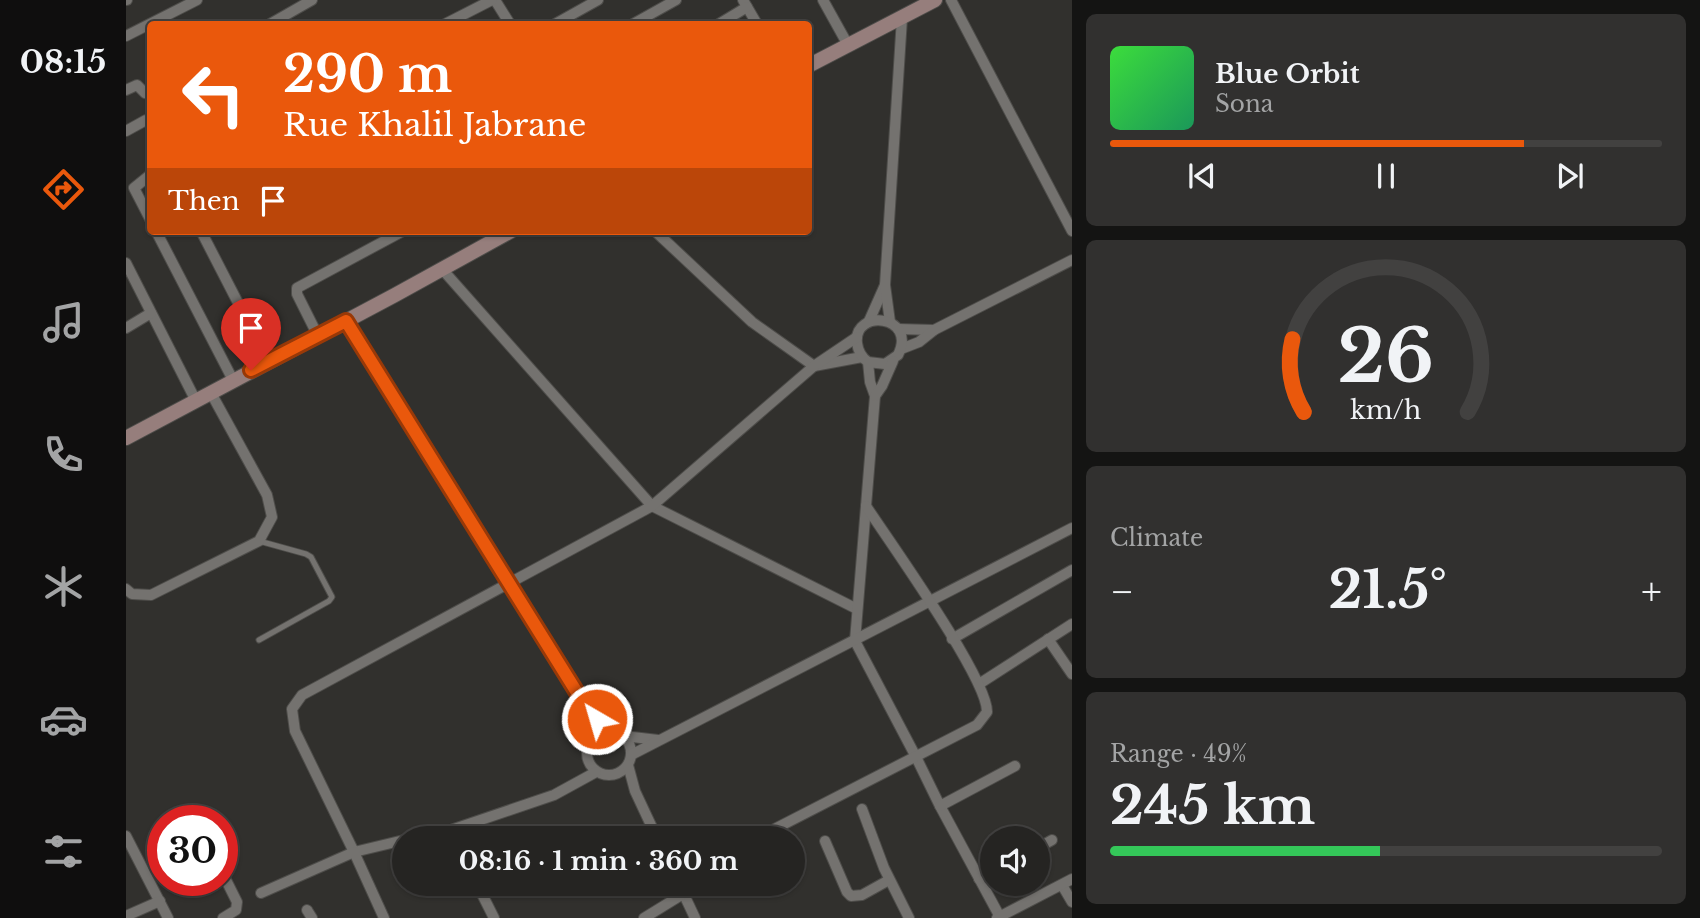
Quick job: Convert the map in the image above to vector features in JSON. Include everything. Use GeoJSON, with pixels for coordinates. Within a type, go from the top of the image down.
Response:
{"type":"FeatureCollection","features":[{"type":"Feature","properties":{"kind":"street"},"geometry":{"type":"LineString","coordinates":[[156,21],[197,0]]}},
{"type":"Feature","properties":{"kind":"street"},"geometry":{"type":"LineString","coordinates":[[275,21],[312,0]]}},
{"type":"Feature","properties":{"kind":"street"},"geometry":{"type":"LineString","coordinates":[[451,21],[493,0],[508,21]]}},
{"type":"Feature","properties":{"kind":"street"},"geometry":{"type":"LineString","coordinates":[[573,0],[580,10]]}},
{"type":"Feature","properties":{"kind":"street"},"geometry":{"type":"LineString","coordinates":[[560,21],[598,0]]}},
{"type":"Feature","properties":{"kind":"street"},"geometry":{"type":"LineString","coordinates":[[638,21],[676,0]]}},
{"type":"Feature","properties":{"kind":"street"},"geometry":{"type":"LineString","coordinates":[[822,0],[848,45]]}},
{"type":"Feature","properties":{"kind":"street"},"geometry":{"type":"LineString","coordinates":[[812,64],[935,0]]}},
{"type":"Feature","properties":{"kind":"street"},"geometry":{"type":"LineString","coordinates":[[951,0],[1072,231]]}},
{"type":"Feature","properties":{"kind":"street"},"geometry":{"type":"LineString","coordinates":[[723,21],[745,4],[755,21]]}},
{"type":"Feature","properties":{"kind":"street"},"geometry":{"type":"LineString","coordinates":[[901,349],[901,339],[894,326],[885,285],[902,18]]}},
{"type":"Feature","properties":{"kind":"street"},"geometry":{"type":"LineString","coordinates":[[126,36],[147,25]]}},
{"type":"Feature","properties":{"kind":"street"},"geometry":{"type":"LineString","coordinates":[[126,90],[137,85],[147,93]]}},
{"type":"Feature","properties":{"kind":"street"},"geometry":{"type":"LineString","coordinates":[[126,131],[146,120]]}},
{"type":"Feature","properties":{"kind":"street"},"geometry":{"type":"LineString","coordinates":[[147,177],[134,188],[147,213]]}},
{"type":"Feature","properties":{"kind":"street"},"geometry":{"type":"LineString","coordinates":[[158,235],[233,380]]}},
{"type":"Feature","properties":{"kind":"street"},"geometry":{"type":"LineString","coordinates":[[203,235],[268,361]]}},
{"type":"Feature","properties":{"kind":"street"},"geometry":{"type":"LineString","coordinates":[[318,335],[297,294],[297,288],[396,235]]}},
{"type":"Feature","properties":{"kind":"street"},"geometry":{"type":"LineString","coordinates":[[126,438],[442,270],[500,235]]}},
{"type":"Feature","properties":{"kind":"street"},"geometry":{"type":"LineString","coordinates":[[659,235],[752,323],[814,366],[865,360],[885,364],[892,361]]}},
{"type":"Feature","properties":{"kind":"street"},"geometry":{"type":"LineString","coordinates":[[875,396],[901,349],[919,342],[934,330],[1072,260]]}},
{"type":"Feature","properties":{"kind":"street"},"geometry":{"type":"LineString","coordinates":[[126,263],[196,401]]}},
{"type":"Feature","properties":{"kind":"street"},"geometry":{"type":"LineString","coordinates":[[442,270],[652,506],[857,609]]}},
{"type":"Feature","properties":{"kind":"street"},"geometry":{"type":"LineString","coordinates":[[384,918],[295,731],[292,709],[302,695],[652,506],[814,366],[857,337],[859,331],[870,321],[885,285]]}},
{"type":"Feature","properties":{"kind":"street"},"geometry":{"type":"LineString","coordinates":[[126,328],[151,313]]}},
{"type":"Feature","properties":{"kind":"street"},"geometry":{"type":"LineString","coordinates":[[870,321],[880,319],[894,326],[934,330]]}},
{"type":"Feature","properties":{"kind":"street"},"geometry":{"type":"LineString","coordinates":[[346,321],[586,707],[608,730]]}},
{"type":"Feature","properties":{"kind":"street"},"geometry":{"type":"LineString","coordinates":[[857,337],[875,396],[855,641],[998,917],[1020,913],[1067,882],[1072,902]]}},
{"type":"Feature","properties":{"kind":"street"},"geometry":{"type":"LineString","coordinates":[[126,589],[132,594],[151,595],[259,541],[272,517],[267,495],[211,393]]}},
{"type":"Feature","properties":{"kind":"street"},"geometry":{"type":"LineString","coordinates":[[781,826],[916,757],[982,720],[987,712],[987,703],[979,684],[866,506]]}},
{"type":"Feature","properties":{"kind":"street"},"geometry":{"type":"LineString","coordinates":[[587,761],[596,772],[606,776],[617,775],[630,760],[658,740],[1072,528]]}},
{"type":"Feature","properties":{"kind":"street"},"geometry":{"type":"LineString","coordinates":[[952,639],[1072,570]]}},
{"type":"Feature","properties":{"kind":"street"},"geometry":{"type":"LineString","coordinates":[[979,684],[1072,624]]}},
{"type":"Feature","properties":{"kind":"street"},"geometry":{"type":"LineString","coordinates":[[1048,639],[1072,674]]}},
{"type":"Feature","properties":{"kind":"street"},"geometry":{"type":"LineString","coordinates":[[586,707],[592,737]]}},
{"type":"Feature","properties":{"kind":"street"},"geometry":{"type":"LineString","coordinates":[[578,780],[587,761],[586,748],[592,737],[608,730],[617,731],[630,745],[635,791],[651,826]]}},
{"type":"Feature","properties":{"kind":"street"},"geometry":{"type":"LineString","coordinates":[[624,736],[658,740]]}},
{"type":"Feature","properties":{"kind":"street"},"geometry":{"type":"LineString","coordinates":[[940,806],[1015,766]]}},
{"type":"Feature","properties":{"kind":"street"},"geometry":{"type":"LineString","coordinates":[[474,826],[554,795],[596,772]]}},
{"type":"Feature","properties":{"kind":"street"},"geometry":{"type":"LineString","coordinates":[[617,775],[635,791]]}},
{"type":"Feature","properties":{"kind":"street"},"geometry":{"type":"LineString","coordinates":[[862,809],[889,880],[909,918]]}},
{"type":"Feature","properties":{"kind":"street"},"geometry":{"type":"LineString","coordinates":[[126,836],[130,851],[168,918]]}},
{"type":"Feature","properties":{"kind":"street"},"geometry":{"type":"LineString","coordinates":[[825,841],[851,897],[862,895],[889,880]]}},
{"type":"Feature","properties":{"kind":"street"},"geometry":{"type":"LineString","coordinates":[[261,893],[354,852],[392,843]]}},
{"type":"Feature","properties":{"kind":"street"},"geometry":{"type":"LineString","coordinates":[[223,918],[236,910],[237,902],[234,896]]}},
{"type":"Feature","properties":{"kind":"street"},"geometry":{"type":"LineString","coordinates":[[483,896],[494,918]]}},
{"type":"Feature","properties":{"kind":"street"},"geometry":{"type":"LineString","coordinates":[[645,918],[672,896]]}},
{"type":"Feature","properties":{"kind":"street"},"geometry":{"type":"LineString","coordinates":[[684,896],[695,918]]}},
{"type":"Feature","properties":{"kind":"street"},"geometry":{"type":"LineString","coordinates":[[126,916],[160,901]]}},
{"type":"Feature","properties":{"kind":"lane"},"geometry":{"type":"LineString","coordinates":[[259,541],[311,557],[332,597],[330,601],[259,640]]}},
{"type":"Feature","properties":{"kind":"route"},"geometry":{"type":"LineString","coordinates":[[251,370],[346,321],[586,707],[597,719]]}}]}
